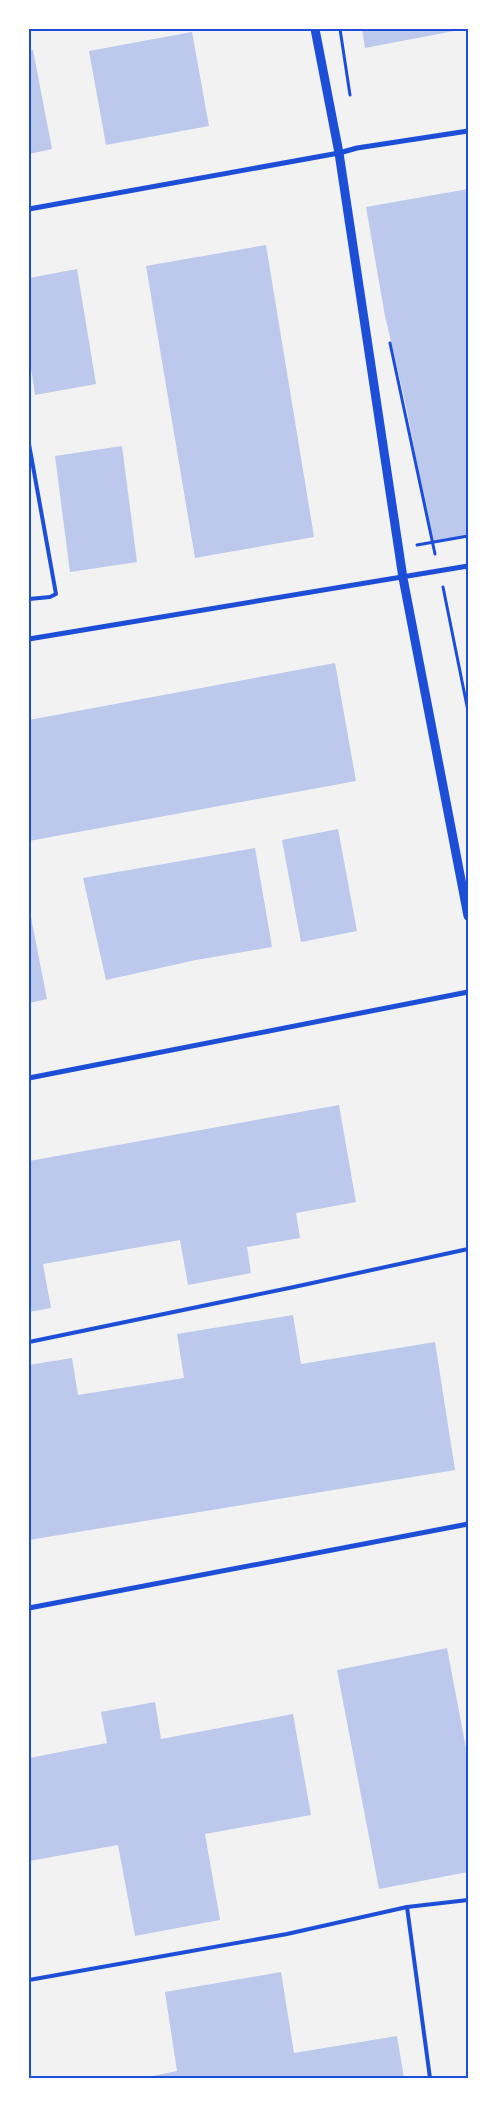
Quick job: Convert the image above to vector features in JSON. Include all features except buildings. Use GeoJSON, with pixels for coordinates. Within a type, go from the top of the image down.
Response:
{"type":"FeatureCollection","features":[{"type":"Feature","properties":{"kind":"street"},"geometry":{"type":"LineString","coordinates":[[315,29],[339,153],[403,578],[468,916]]}},
{"type":"Feature","properties":{"kind":"street"},"geometry":{"type":"LineString","coordinates":[[29,209],[339,153],[357,148],[468,131]]}},
{"type":"Feature","properties":{"kind":"street"},"geometry":{"type":"LineString","coordinates":[[29,639],[468,566]]}},
{"type":"Feature","properties":{"kind":"street"},"geometry":{"type":"LineString","coordinates":[[29,1078],[468,992]]}},
{"type":"Feature","properties":{"kind":"street"},"geometry":{"type":"LineString","coordinates":[[29,1608],[468,1524]]}},
{"type":"Feature","properties":{"kind":"lane"},"geometry":{"type":"LineString","coordinates":[[29,444],[56,594],[50,597],[29,599]]}},
{"type":"Feature","properties":{"kind":"lane"},"geometry":{"type":"LineString","coordinates":[[29,1342],[468,1249]]}},
{"type":"Feature","properties":{"kind":"lane"},"geometry":{"type":"LineString","coordinates":[[29,1980],[287,1934],[407,1907],[468,1900]]}},
{"type":"Feature","properties":{"kind":"lane"},"geometry":{"type":"LineString","coordinates":[[407,1907],[430,2078]]}},
{"type":"Feature","properties":{"kind":"path"},"geometry":{"type":"LineString","coordinates":[[340,29],[351,98]]}},
{"type":"Feature","properties":{"kind":"path"},"geometry":{"type":"LineString","coordinates":[[388,334],[468,711]]}},
{"type":"Feature","properties":{"kind":"path"},"geometry":{"type":"LineString","coordinates":[[399,548],[468,536]]}}]}
